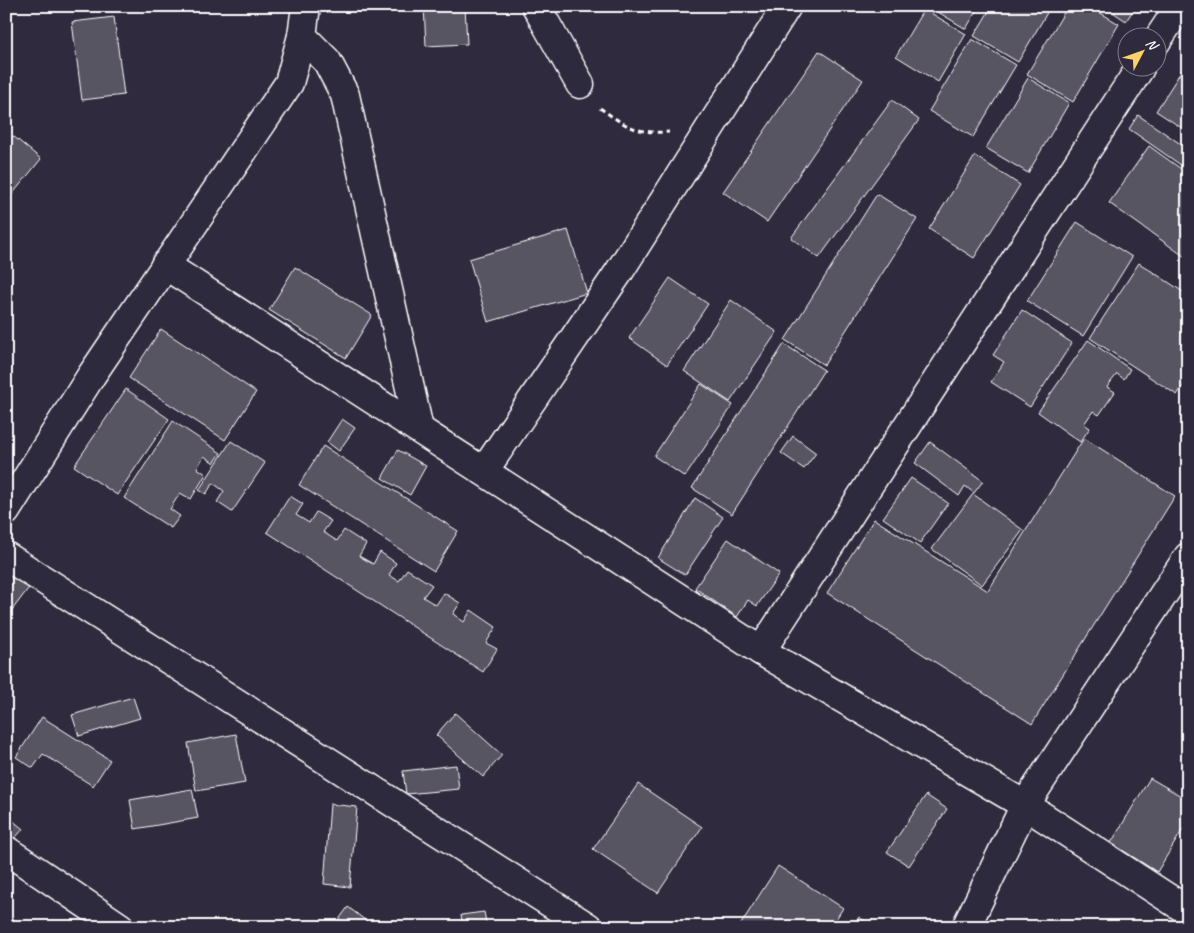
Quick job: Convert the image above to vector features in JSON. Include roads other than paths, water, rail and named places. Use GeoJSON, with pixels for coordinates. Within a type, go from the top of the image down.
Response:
{"type":"FeatureCollection","features":[{"type":"Feature","properties":{"kind":"street"},"geometry":{"type":"LineString","coordinates":[[6,512],[91,376],[289,83],[302,36],[306,6]]}},
{"type":"Feature","properties":{"kind":"street"},"geometry":{"type":"LineString","coordinates":[[536,6],[580,84]]}},
{"type":"Feature","properties":{"kind":"street"},"geometry":{"type":"LineString","coordinates":[[484,471],[620,272],[787,6]]}},
{"type":"Feature","properties":{"kind":"street"},"geometry":{"type":"LineString","coordinates":[[1165,28],[1180,6]]}},
{"type":"Feature","properties":{"kind":"street"},"geometry":{"type":"LineString","coordinates":[[302,36],[327,61],[345,96],[419,429]]}},
{"type":"Feature","properties":{"kind":"street"},"geometry":{"type":"LineString","coordinates":[[761,651],[1133,78]]}},
{"type":"Feature","properties":{"kind":"street"},"geometry":{"type":"LineString","coordinates":[[165,265],[761,651],[1024,805],[1188,911]]}},
{"type":"Feature","properties":{"kind":"street"},"geometry":{"type":"LineString","coordinates":[[6,556],[588,927]]}},
{"type":"Feature","properties":{"kind":"street"},"geometry":{"type":"LineString","coordinates":[[966,927],[1024,805],[1188,557]]}},
{"type":"Feature","properties":{"kind":"street"},"geometry":{"type":"LineString","coordinates":[[6,850],[92,919],[120,927]]}}]}
